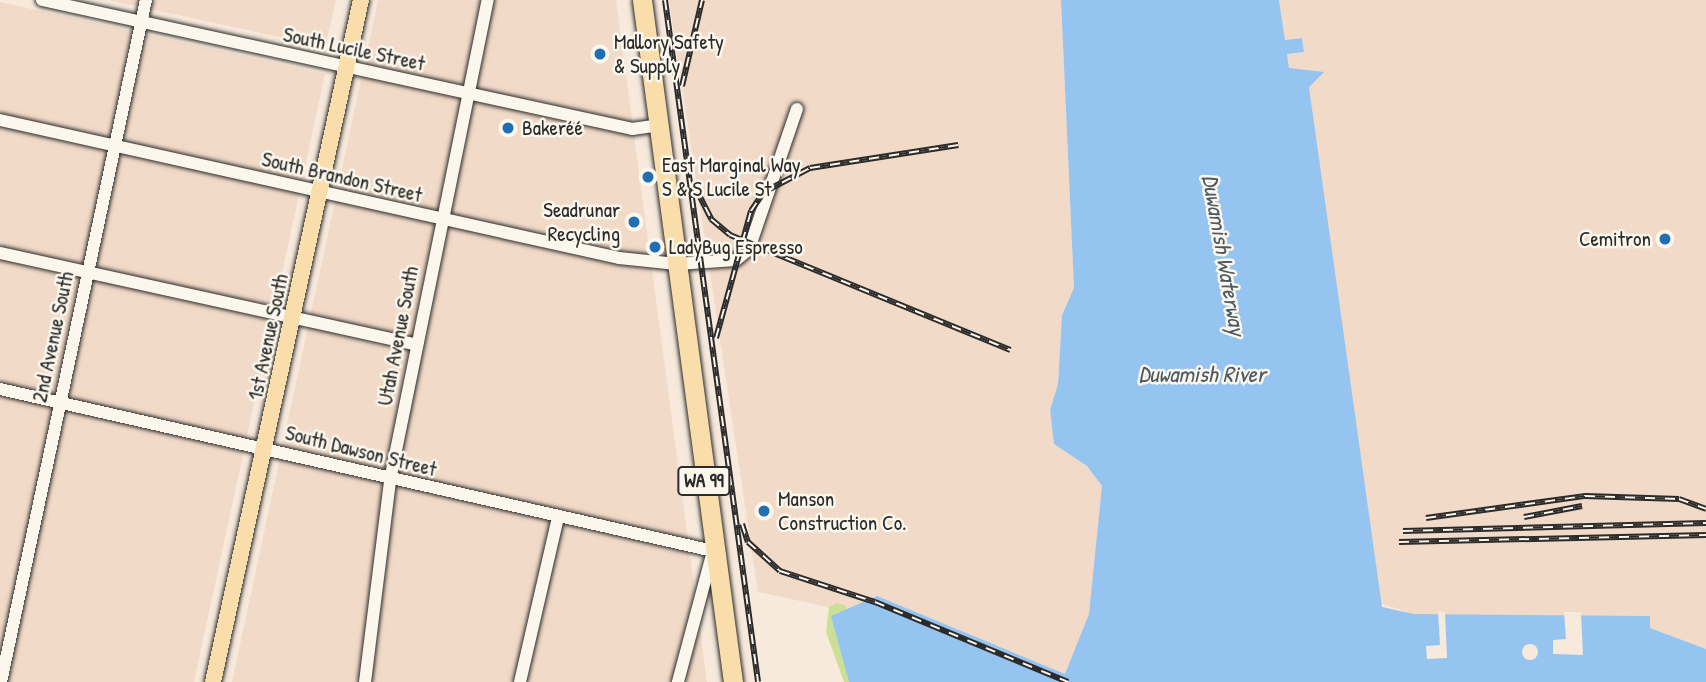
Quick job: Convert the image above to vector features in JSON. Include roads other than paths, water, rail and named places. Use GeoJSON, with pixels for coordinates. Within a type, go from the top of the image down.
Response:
{"type":"FeatureCollection","features":[{"type":"Feature","properties":{"kind":"highway","name":"WA 99"},"geometry":{"type":"LineString","coordinates":[[642,0],[713,551],[733,682]]}},
{"type":"Feature","properties":{"kind":"main road","name":"1st Avenue South"},"geometry":{"type":"LineString","coordinates":[[213,682],[294,318],[360,0]]}},
{"type":"Feature","properties":{"kind":"street","name":"South Lucile Street"},"geometry":{"type":"LineString","coordinates":[[42,0],[632,129],[659,125]]}},
{"type":"Feature","properties":{"kind":"street","name":"2nd Avenue South"},"geometry":{"type":"LineString","coordinates":[[1,682],[146,0]]}},
{"type":"Feature","properties":{"kind":"street","name":"Utah Avenue South"},"geometry":{"type":"LineString","coordinates":[[365,682],[390,480],[415,344],[488,0]]}},
{"type":"Feature","properties":{"kind":"street","name":"South Brandon Street"},"geometry":{"type":"LineString","coordinates":[[0,120],[442,220],[645,263],[677,264],[736,260],[749,249],[797,109]]}},
{"type":"Feature","properties":{"kind":"street"},"geometry":{"type":"LineString","coordinates":[[0,253],[415,344]]}},
{"type":"Feature","properties":{"kind":"street","name":"South Dawson Street"},"geometry":{"type":"LineString","coordinates":[[0,389],[265,447],[390,480],[713,551]]}},
{"type":"Feature","properties":{"kind":"street"},"geometry":{"type":"LineString","coordinates":[[520,682],[558,518]]}},
{"type":"Feature","properties":{"kind":"street"},"geometry":{"type":"LineString","coordinates":[[678,682],[713,551]]}},
{"type":"Feature","properties":{"kind":"water","name":"Duwamish River"},"geometry":{"type":"Polygon","coordinates":[[[1061,0],[1279,0],[1285,40],[1302,38],[1304,52],[1287,54],[1289,68],[1324,72],[1309,87],[1382,607],[1414,614],[1650,616],[1650,628],[1706,649],[1706,682],[849,682],[831,616],[877,596],[1065,674],[1089,614],[1102,486],[1087,466],[1054,444],[1050,410],[1058,384],[1062,315],[1074,288],[1061,0]]]}},
{"type":"Feature","properties":{"kind":"railway"},"geometry":{"type":"LineString","coordinates":[[665,0],[758,682]]}},
{"type":"Feature","properties":{"kind":"railway"},"geometry":{"type":"LineString","coordinates":[[682,86],[702,0]]}},
{"type":"Feature","properties":{"kind":"railway"},"geometry":{"type":"LineString","coordinates":[[716,338],[751,211],[764,192],[810,168],[958,145]]}},
{"type":"Feature","properties":{"kind":"railway"},"geometry":{"type":"LineString","coordinates":[[696,189],[711,219],[730,235],[1010,350]]}},
{"type":"Feature","properties":{"kind":"railway"},"geometry":{"type":"LineString","coordinates":[[1426,518],[1585,496],[1679,499],[1706,509]]}},
{"type":"Feature","properties":{"kind":"railway"},"geometry":{"type":"LineString","coordinates":[[1524,517],[1582,506]]}},
{"type":"Feature","properties":{"kind":"railway"},"geometry":{"type":"LineString","coordinates":[[1403,531],[1706,523]]}},
{"type":"Feature","properties":{"kind":"railway"},"geometry":{"type":"LineString","coordinates":[[742,524],[748,542],[780,571],[875,602],[1068,682]]}},
{"type":"Feature","properties":{"kind":"railway"},"geometry":{"type":"LineString","coordinates":[[1399,542],[1706,535]]}},
{"type":"Feature","properties":{"kind":"place","name":"Mallory Safety & Supply"},"geometry":{"type":"Point","coordinates":[600,54]}},
{"type":"Feature","properties":{"kind":"place","name":"Bakeréé"},"geometry":{"type":"Point","coordinates":[508,128]}},
{"type":"Feature","properties":{"kind":"place","name":"East Marginal Way S & S Lucile St"},"geometry":{"type":"Point","coordinates":[648,177]}},
{"type":"Feature","properties":{"kind":"place","name":"Seadrunar Recycling"},"geometry":{"type":"Point","coordinates":[634,222]}},
{"type":"Feature","properties":{"kind":"place","name":"Cemitron"},"geometry":{"type":"Point","coordinates":[1665,239]}},
{"type":"Feature","properties":{"kind":"place","name":"LadyBug Espresso"},"geometry":{"type":"Point","coordinates":[655,247]}},
{"type":"Feature","properties":{"kind":"place","name":"Manson Construction Co."},"geometry":{"type":"Point","coordinates":[764,511]}},
{"type":"Feature","properties":{"kind":"water label","name":"Duwamish Waterway"},"geometry":{"type":"Point","coordinates":[1224,255]}}]}
